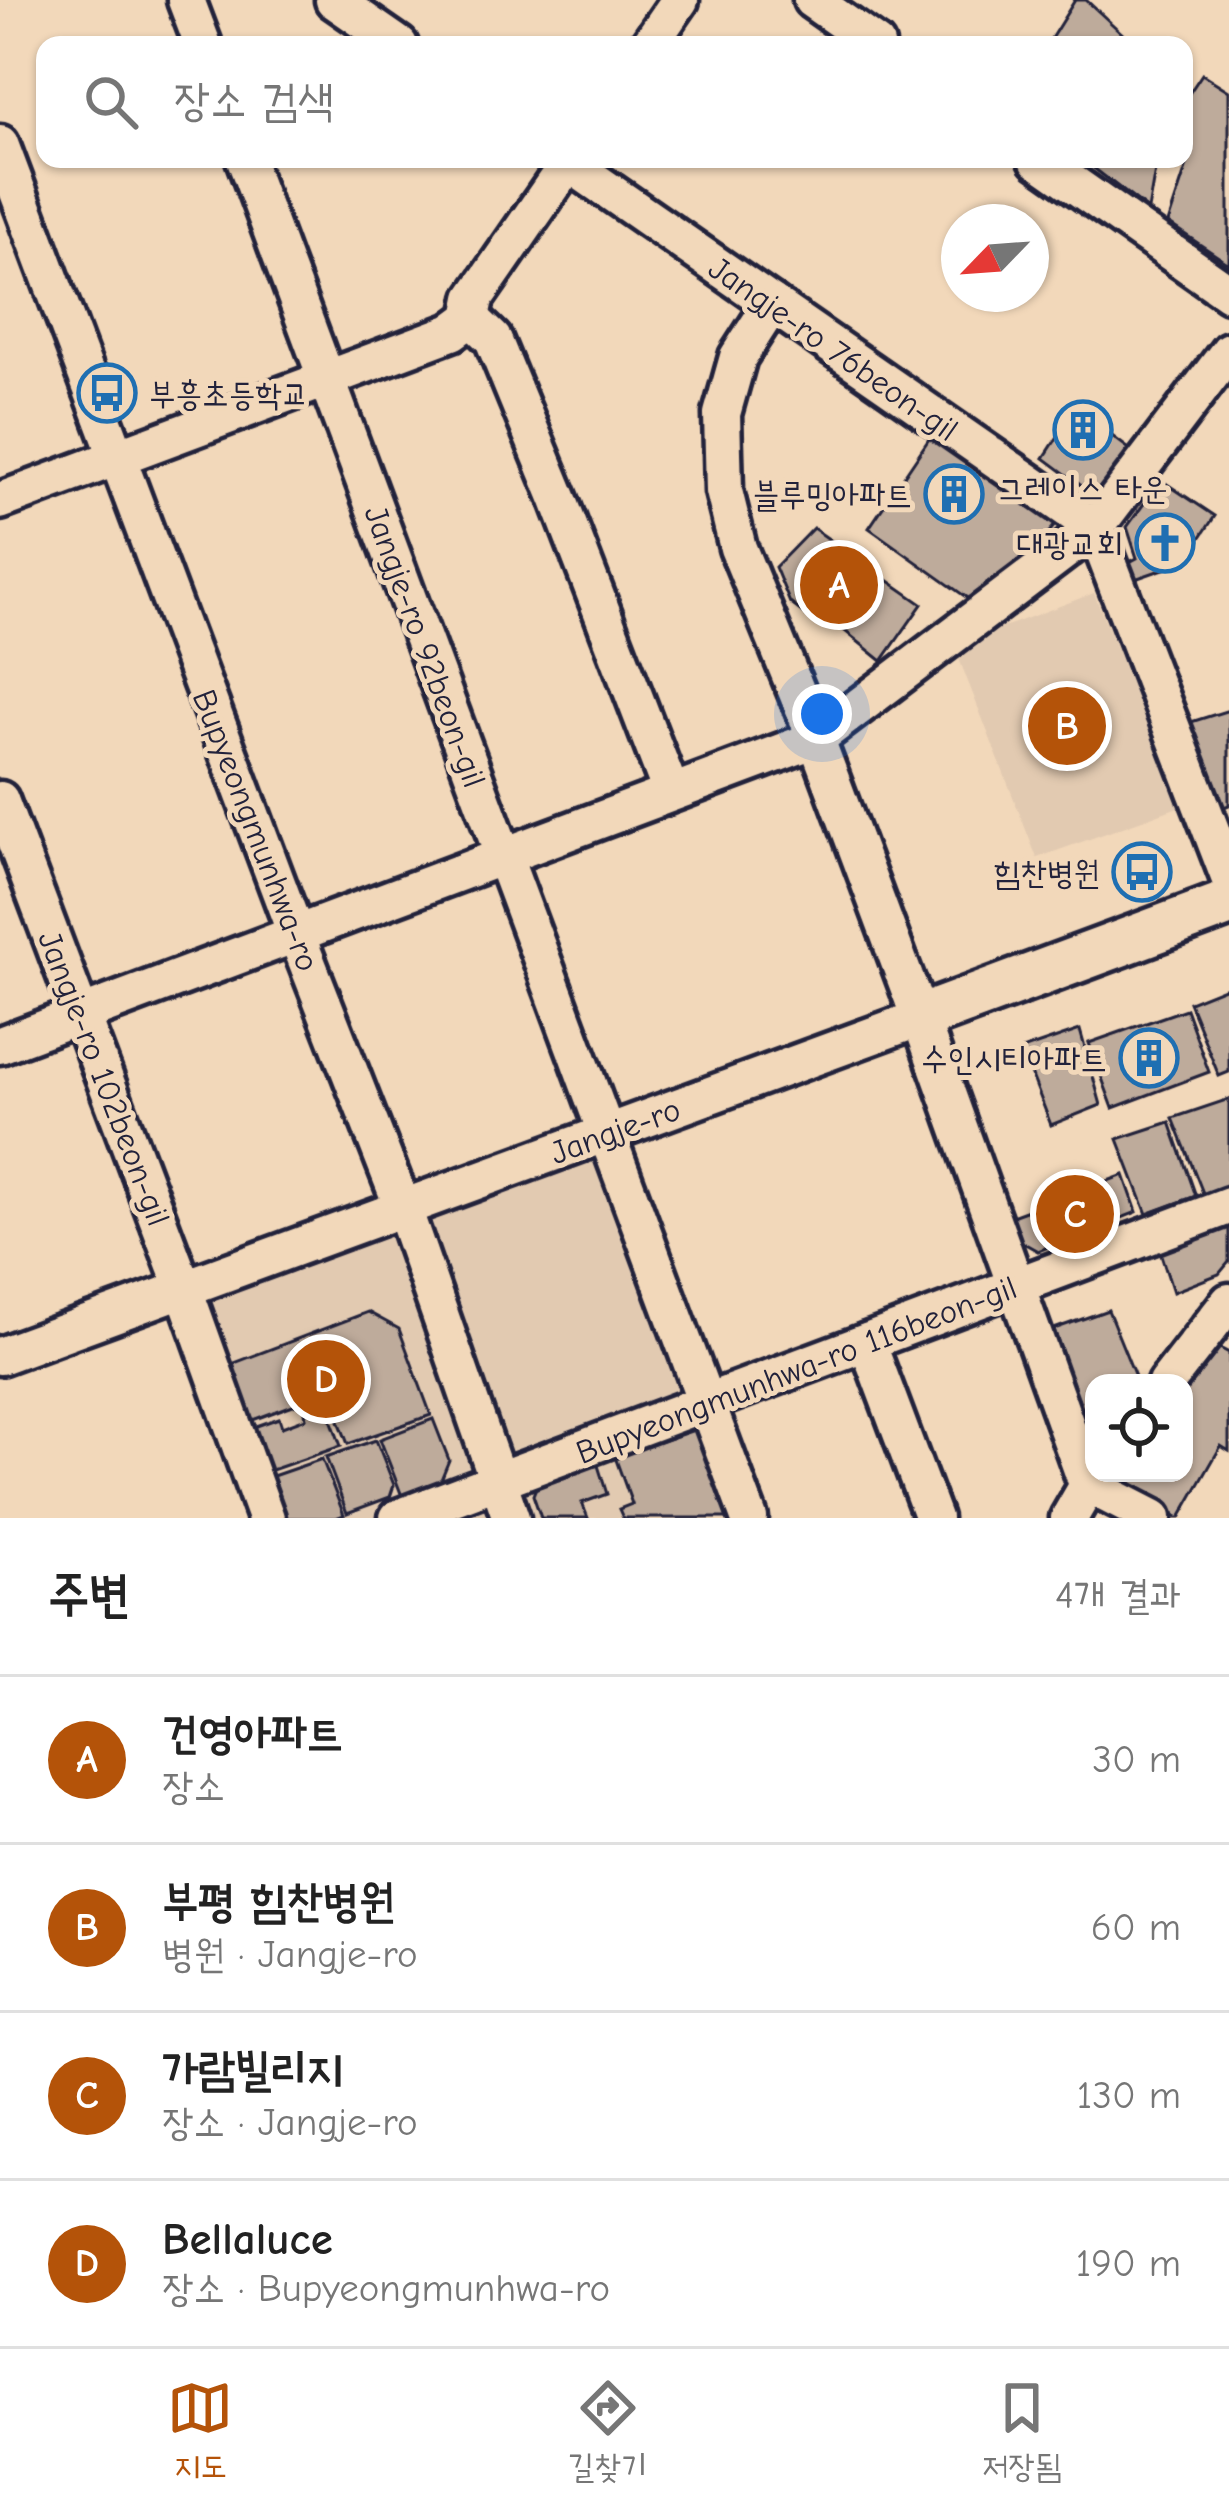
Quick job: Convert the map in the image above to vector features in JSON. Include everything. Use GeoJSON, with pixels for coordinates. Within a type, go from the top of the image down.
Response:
{"type":"FeatureCollection","features":[{"type":"Feature","properties":{"kind":"main road","name":"Jangje-ro"},"geometry":{"type":"LineString","coordinates":[[920,1018],[1229,903]]}},
{"type":"Feature","properties":{"kind":"street"},"geometry":{"type":"LineString","coordinates":[[186,0],[200,36]]}},
{"type":"Feature","properties":{"kind":"street"},"geometry":{"type":"LineString","coordinates":[[334,0],[386,36]]}},
{"type":"Feature","properties":{"kind":"street"},"geometry":{"type":"LineString","coordinates":[[656,36],[680,0]]}},
{"type":"Feature","properties":{"kind":"street"},"geometry":{"type":"LineString","coordinates":[[812,0],[863,36]]}},
{"type":"Feature","properties":{"kind":"street","name":"Bupyeongmunhwa-ro"},"geometry":{"type":"LineString","coordinates":[[0,143],[403,1208],[511,1518]]}},
{"type":"Feature","properties":{"kind":"street","name":"Jangje-ro 92beon-gil"},"geometry":{"type":"LineString","coordinates":[[248,168],[749,1518]]}},
{"type":"Feature","properties":{"kind":"street"},"geometry":{"type":"LineString","coordinates":[[0,501],[452,332],[471,318],[476,298],[562,168]]}},
{"type":"Feature","properties":{"kind":"street","name":"Jangje-ro 76beon-gil"},"geometry":{"type":"LineString","coordinates":[[578,168],[1095,528]]}},
{"type":"Feature","properties":{"kind":"street"},"geometry":{"type":"LineString","coordinates":[[1051,168],[1229,293]]}},
{"type":"Feature","properties":{"kind":"street"},"geometry":{"type":"LineString","coordinates":[[772,304],[738,357],[722,414],[724,491],[738,548],[816,739],[1085,1463]]}},
{"type":"Feature","properties":{"kind":"street"},"geometry":{"type":"LineString","coordinates":[[471,318],[493,339],[671,792]]}},
{"type":"Feature","properties":{"kind":"street"},"geometry":{"type":"LineString","coordinates":[[0,1045],[816,739],[1095,528],[1229,351]]}},
{"type":"Feature","properties":{"kind":"street"},"geometry":{"type":"LineString","coordinates":[[1095,528],[1229,877]]}},
{"type":"Feature","properties":{"kind":"street","name":"Jangje-ro 102beon-gil"},"geometry":{"type":"LineString","coordinates":[[0,800],[266,1518]]}},
{"type":"Feature","properties":{"kind":"street","name":"Jangje-ro"},"geometry":{"type":"LineString","coordinates":[[0,1356],[920,1018]]}},
{"type":"Feature","properties":{"kind":"street","name":"Bupyeongmunhwa-ro 116beon-gil"},"geometry":{"type":"LineString","coordinates":[[398,1518],[1229,1206]]}},
{"type":"Feature","properties":{"kind":"street"},"geometry":{"type":"LineString","coordinates":[[1173,1374],[1229,1302]]}},
{"type":"Feature","properties":{"kind":"street"},"geometry":{"type":"LineString","coordinates":[[867,1342],[933,1518]]}},
{"type":"Feature","properties":{"kind":"street"},"geometry":{"type":"LineString","coordinates":[[1069,1518],[1089,1482]]}},
{"type":"Feature","properties":{"kind":"street"},"geometry":{"type":"LineString","coordinates":[[1097,1482],[1154,1518]]}},
{"type":"Feature","properties":{"kind":"shaded area"},"geometry":{"type":"Polygon","coordinates":[[[1094,593],[1181,806],[1037,858],[954,646],[1094,593]]]}},
{"type":"Feature","properties":{"kind":"shaded area"},"geometry":{"type":"Polygon","coordinates":[[[607,1133],[750,1518],[270,1518],[184,1289],[607,1133]]]}},
{"type":"Feature","properties":{"kind":"building"},"geometry":{"type":"Polygon","coordinates":[[[1075,0],[1086,0],[1125,36],[1053,36],[1075,0]]]}},
{"type":"Feature","properties":{"kind":"building"},"geometry":{"type":"Polygon","coordinates":[[[1202,74],[1229,91],[1229,264],[1168,223],[1186,168],[1193,168],[1193,88],[1202,74]]]}},
{"type":"Feature","properties":{"kind":"building"},"geometry":{"type":"Polygon","coordinates":[[[1094,168],[1155,168],[1148,210],[1094,168]]]}},
{"type":"Feature","properties":{"kind":"building","name":"그레이스 타운"},"geometry":{"type":"Polygon","coordinates":[[[1076,409],[1132,451],[1106,487],[1087,490],[1044,458],[1076,409]]]}},
{"type":"Feature","properties":{"kind":"building","name":"블루밍아파트"},"geometry":{"type":"Polygon","coordinates":[[[931,436],[1057,523],[1032,552],[970,600],[869,528],[931,436]]]}},
{"type":"Feature","properties":{"kind":"building","name":"대광교회"},"geometry":{"type":"Polygon","coordinates":[[[1161,480],[1215,516],[1184,562],[1132,580],[1126,564],[1137,558],[1127,527],[1161,480]]]}},
{"type":"Feature","properties":{"kind":"building"},"geometry":{"type":"Polygon","coordinates":[[[813,528],[922,604],[882,661],[824,614],[812,620],[790,603],[775,567],[813,528]]]}},
{"type":"Feature","properties":{"kind":"building"},"geometry":{"type":"Polygon","coordinates":[[[1229,710],[1229,805],[1222,808],[1191,722],[1229,710]]]}},
{"type":"Feature","properties":{"kind":"building"},"geometry":{"type":"Polygon","coordinates":[[[1229,986],[1229,1072],[1219,1076],[1189,1002],[1229,986]]]}},
{"type":"Feature","properties":{"kind":"building","name":"수인시티아파트"},"geometry":{"type":"Polygon","coordinates":[[[1186,1009],[1209,1072],[1113,1108],[1089,1043],[1186,1009]]]}},
{"type":"Feature","properties":{"kind":"building"},"geometry":{"type":"Polygon","coordinates":[[[1080,1030],[1101,1105],[1051,1125],[1022,1050],[1080,1030]]]}},
{"type":"Feature","properties":{"kind":"building"},"geometry":{"type":"Polygon","coordinates":[[[1229,1099],[1229,1187],[1205,1198],[1173,1118],[1229,1099]]]}},
{"type":"Feature","properties":{"kind":"building"},"geometry":{"type":"Polygon","coordinates":[[[1170,1122],[1196,1196],[1147,1214],[1118,1139],[1170,1122]]]}},
{"type":"Feature","properties":{"kind":"building"},"geometry":{"type":"Polygon","coordinates":[[[1124,1175],[1137,1212],[1038,1251],[1020,1241],[1012,1216],[1124,1175]]]}},
{"type":"Feature","properties":{"kind":"building"},"geometry":{"type":"Polygon","coordinates":[[[1229,1225],[1229,1262],[1219,1274],[1173,1292],[1160,1252],[1229,1225]]]}},
{"type":"Feature","properties":{"kind":"building"},"geometry":{"type":"Polygon","coordinates":[[[1108,1310],[1134,1374],[1085,1374],[1085,1410],[1079,1405],[1054,1329],[1108,1310]]]}},
{"type":"Feature","properties":{"kind":"building"},"geometry":{"type":"Polygon","coordinates":[[[368,1312],[399,1329],[431,1415],[348,1444],[328,1392],[250,1421],[229,1365],[368,1312]]]}},
{"type":"Feature","properties":{"kind":"building"},"geometry":{"type":"Polygon","coordinates":[[[1212,1344],[1229,1353],[1229,1451],[1221,1446],[1177,1518],[1119,1482],[1193,1482],[1190,1374],[1212,1344]]]}},
{"type":"Feature","properties":{"kind":"building"},"geometry":{"type":"Polygon","coordinates":[[[325,1403],[341,1446],[266,1472],[251,1428],[279,1418],[282,1427],[306,1418],[305,1412],[325,1403]]]}},
{"type":"Feature","properties":{"kind":"building"},"geometry":{"type":"Polygon","coordinates":[[[433,1419],[449,1460],[440,1482],[402,1496],[380,1439],[433,1419]]]}},
{"type":"Feature","properties":{"kind":"building"},"geometry":{"type":"Polygon","coordinates":[[[700,1428],[730,1518],[623,1518],[619,1509],[632,1504],[615,1457],[700,1428]]]}},
{"type":"Feature","properties":{"kind":"building"},"geometry":{"type":"Polygon","coordinates":[[[376,1440],[394,1485],[390,1497],[347,1513],[326,1457],[376,1440]]]}},
{"type":"Feature","properties":{"kind":"building"},"geometry":{"type":"Polygon","coordinates":[[[322,1459],[344,1515],[286,1518],[270,1477],[322,1459]]]}},
{"type":"Feature","properties":{"kind":"building"},"geometry":{"type":"Polygon","coordinates":[[[596,1459],[607,1494],[582,1503],[588,1518],[541,1518],[533,1495],[540,1478],[596,1459]]]}},
{"type":"Feature","properties":{"kind":"place","name":"부흥초등학교"},"geometry":{"type":"Point","coordinates":[107,393]}},
{"type":"Feature","properties":{"kind":"place","name":"그레이스 타운"},"geometry":{"type":"Point","coordinates":[1083,430]}},
{"type":"Feature","properties":{"kind":"place","name":"블루밍아파트"},"geometry":{"type":"Point","coordinates":[954,494]}},
{"type":"Feature","properties":{"kind":"place","name":"대광교회"},"geometry":{"type":"Point","coordinates":[1165,543]}},
{"type":"Feature","properties":{"kind":"place","name":"건영아파트"},"geometry":{"type":"Point","coordinates":[839,585]}},
{"type":"Feature","properties":{"kind":"place","name":"부평 힘찬병원"},"geometry":{"type":"Point","coordinates":[1067,726]}},
{"type":"Feature","properties":{"kind":"place","name":"힘찬병원"},"geometry":{"type":"Point","coordinates":[1142,872]}},
{"type":"Feature","properties":{"kind":"place","name":"수인시티아파트"},"geometry":{"type":"Point","coordinates":[1149,1058]}},
{"type":"Feature","properties":{"kind":"place","name":"가람빌리지"},"geometry":{"type":"Point","coordinates":[1075,1214]}},
{"type":"Feature","properties":{"kind":"place","name":"Bellaluce"},"geometry":{"type":"Point","coordinates":[326,1379]}}]}
